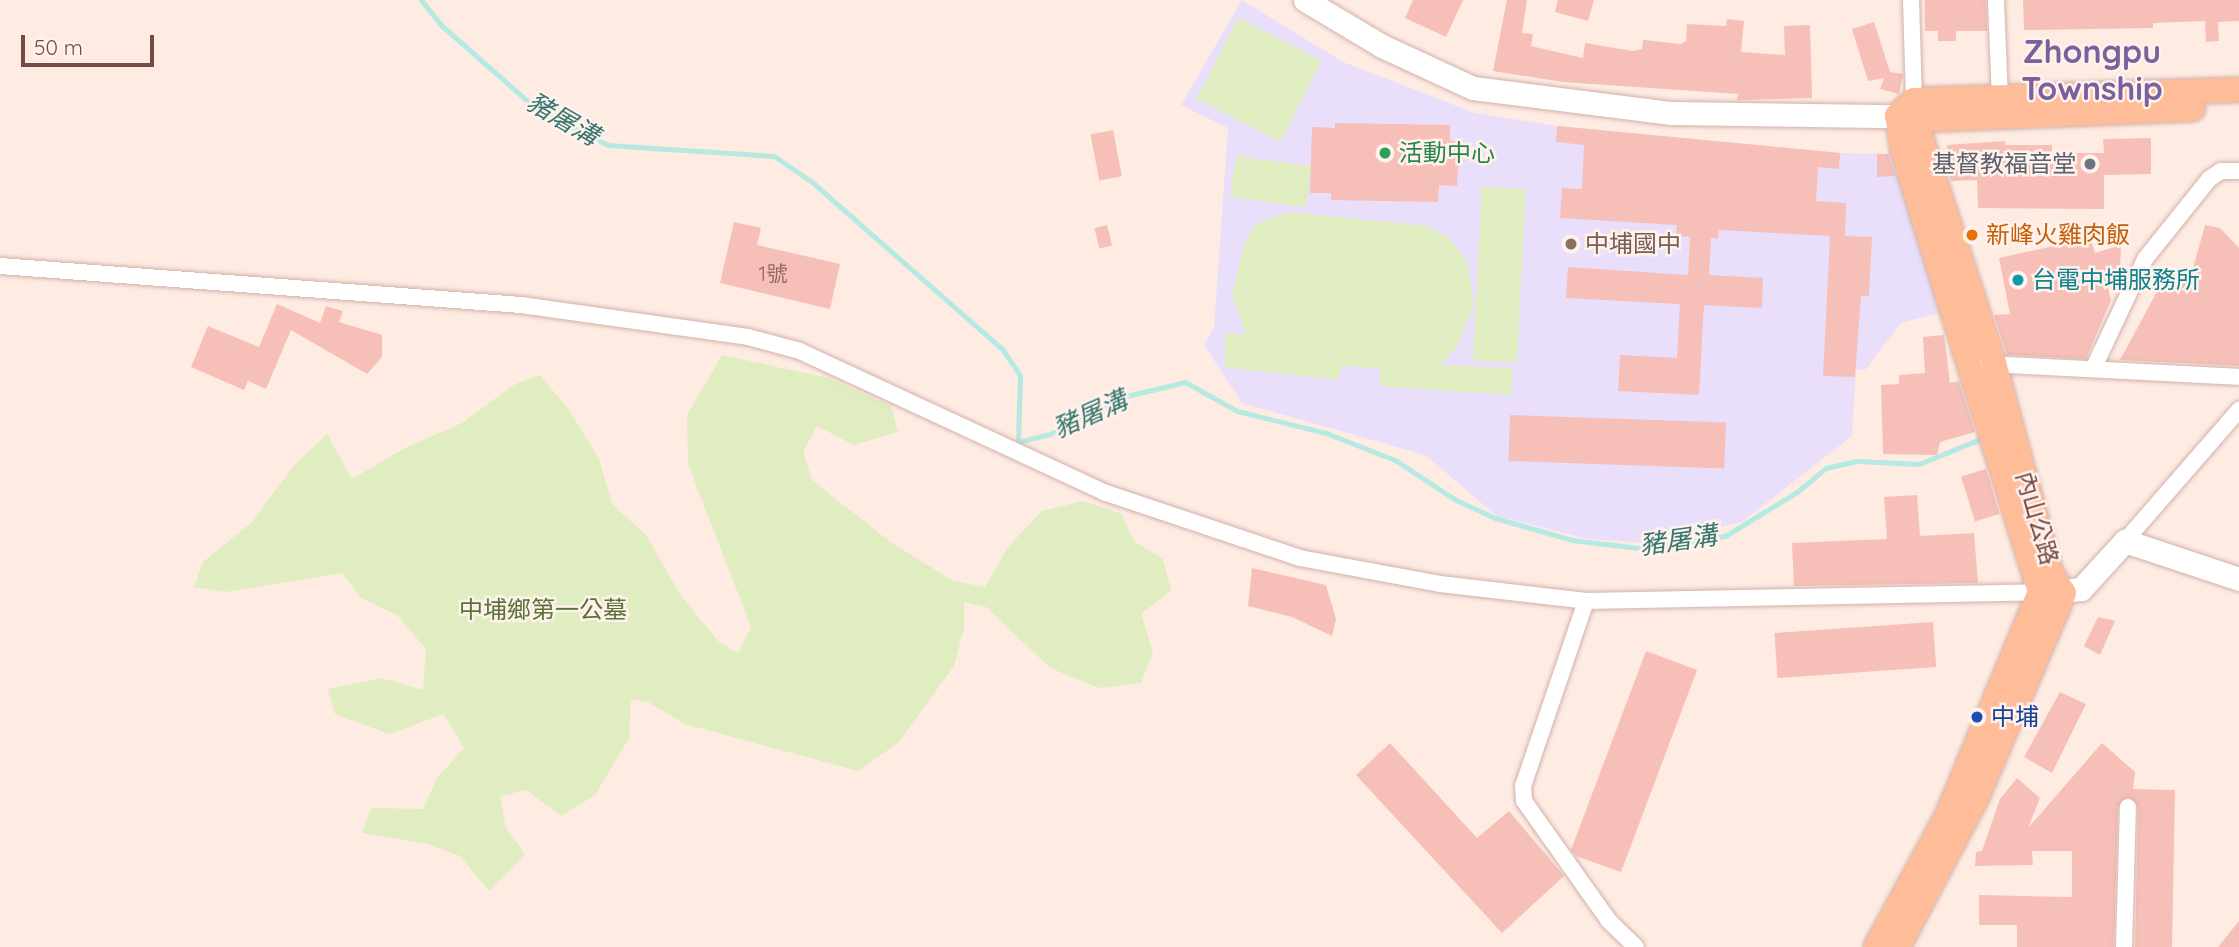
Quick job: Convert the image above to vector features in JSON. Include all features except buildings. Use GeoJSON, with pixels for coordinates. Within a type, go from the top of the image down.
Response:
{"type":"FeatureCollection","features":[{"type":"Feature","properties":{"kind":"main road"},"geometry":{"type":"LineString","coordinates":[[1906,108],[2000,98],[2239,90]]}},
{"type":"Feature","properties":{"kind":"main road"},"geometry":{"type":"LineString","coordinates":[[1906,108],[1918,120],[2239,107]]}},
{"type":"Feature","properties":{"kind":"main road","name":"內山公路"},"geometry":{"type":"LineString","coordinates":[[1876,947],[1947,816],[2052,592],[1970,365],[1959,291],[1920,135],[1906,108]]}},
{"type":"Feature","properties":{"kind":"main road","name":"內山公路"},"geometry":{"type":"LineString","coordinates":[[1898,947],[1976,799],[2052,592],[2050,571],[1994,363],[1959,291]]}},
{"type":"Feature","properties":{"kind":"street"},"geometry":{"type":"LineString","coordinates":[[1305,0],[1381,46],[1473,88],[1671,113],[1906,108],[1911,0]]}},
{"type":"Feature","properties":{"kind":"street"},"geometry":{"type":"LineString","coordinates":[[1996,0],[2000,98]]}},
{"type":"Feature","properties":{"kind":"street"},"geometry":{"type":"LineString","coordinates":[[2094,367],[2145,259],[2209,179],[2221,171],[2239,171]]}},
{"type":"Feature","properties":{"kind":"street"},"geometry":{"type":"LineString","coordinates":[[0,266],[520,305],[748,337],[800,351],[1106,493],[1300,558],[1440,584],[1586,601],[2052,592],[2081,589],[2239,410]]}},
{"type":"Feature","properties":{"kind":"street"},"geometry":{"type":"LineString","coordinates":[[1970,365],[1994,363],[2094,367],[2239,377]]}},
{"type":"Feature","properties":{"kind":"street"},"geometry":{"type":"LineString","coordinates":[[2124,541],[2239,579]]}},
{"type":"Feature","properties":{"kind":"street"},"geometry":{"type":"LineString","coordinates":[[1586,601],[1523,786],[1524,801],[1609,921],[1636,947]]}},
{"type":"Feature","properties":{"kind":"street"},"geometry":{"type":"LineString","coordinates":[[2124,947],[2128,807]]}},
{"type":"Feature","properties":{"kind":"shaded area","name":"中埔國中"},"geometry":{"type":"Polygon","coordinates":[[[1242,0],[1343,62],[1475,113],[1557,126],[1840,153],[1899,154],[1942,312],[1901,323],[1865,370],[1856,370],[1852,436],[1742,522],[1649,543],[1588,539],[1497,516],[1425,455],[1242,403],[1204,345],[1214,327],[1228,128],[1181,105],[1242,0]]]}},
{"type":"Feature","properties":{"kind":"green space"},"geometry":{"type":"Polygon","coordinates":[[[1238,18],[1322,61],[1280,142],[1197,99],[1238,18]]]}},
{"type":"Feature","properties":{"kind":"green space"},"geometry":{"type":"Polygon","coordinates":[[[1236,156],[1311,167],[1306,207],[1230,197],[1236,156]]]}},
{"type":"Feature","properties":{"kind":"green space"},"geometry":{"type":"Polygon","coordinates":[[[1482,187],[1526,189],[1517,363],[1473,361],[1482,187]]]}},
{"type":"Feature","properties":{"kind":"green space"},"geometry":{"type":"Polygon","coordinates":[[[1288,212],[1427,226],[1448,237],[1468,263],[1474,305],[1457,347],[1440,365],[1513,368],[1511,395],[1380,386],[1380,369],[1342,365],[1338,380],[1224,367],[1226,333],[1246,334],[1232,295],[1244,244],[1255,225],[1288,212]]]}},
{"type":"Feature","properties":{"kind":"green space","name":"中埔鄉第一公墓"},"geometry":{"type":"Polygon","coordinates":[[[722,355],[828,378],[891,406],[898,432],[854,445],[817,426],[803,452],[812,480],[889,541],[953,581],[985,587],[1008,547],[1042,511],[1083,501],[1122,514],[1134,541],[1163,559],[1171,590],[1141,614],[1153,652],[1141,683],[1099,688],[1050,668],[986,607],[964,602],[964,628],[954,666],[898,743],[858,771],[685,724],[648,702],[631,699],[629,738],[595,795],[561,816],[526,790],[500,796],[506,829],[525,854],[489,891],[460,856],[427,844],[362,833],[371,808],[423,809],[437,778],[464,748],[444,714],[389,734],[335,714],[328,689],[381,678],[423,690],[426,649],[397,615],[361,598],[342,573],[225,592],[194,587],[203,562],[252,522],[293,467],[327,434],[352,479],[405,448],[462,423],[515,384],[540,375],[569,410],[599,459],[612,504],[646,535],[680,594],[718,641],[738,653],[751,627],[688,464],[687,415],[722,355]]]}},
{"type":"Feature","properties":{"kind":"waterway","name":"豬屠溝"},"geometry":{"type":"LineString","coordinates":[[421,0],[441,25],[539,111],[608,145],[774,156],[812,182],[1003,350],[1020,375],[1018,442],[1050,434],[1118,398],[1185,382],[1237,411],[1326,433],[1395,460],[1456,500],[1495,518],[1572,540],[1646,549],[1725,536],[1797,492],[1826,468],[1857,461],[1919,464],[1985,437]]}},
{"type":"Feature","properties":{"kind":"place","name":"活動中心"},"geometry":{"type":"Point","coordinates":[1385,153]}},
{"type":"Feature","properties":{"kind":"place","name":"基督教福音堂"},"geometry":{"type":"Point","coordinates":[2090,164]}},
{"type":"Feature","properties":{"kind":"place","name":"新峰火雞肉飯"},"geometry":{"type":"Point","coordinates":[1972,235]}},
{"type":"Feature","properties":{"kind":"place","name":"中埔國中"},"geometry":{"type":"Point","coordinates":[1571,244]}},
{"type":"Feature","properties":{"kind":"place","name":"台電中埔服務所"},"geometry":{"type":"Point","coordinates":[2018,280]}},
{"type":"Feature","properties":{"kind":"place","name":"中埔"},"geometry":{"type":"Point","coordinates":[1977,717]}},
{"type":"Feature","properties":{"kind":"district","name":"Zhongpu Township"},"geometry":{"type":"Point","coordinates":[2092,70]}}]}
